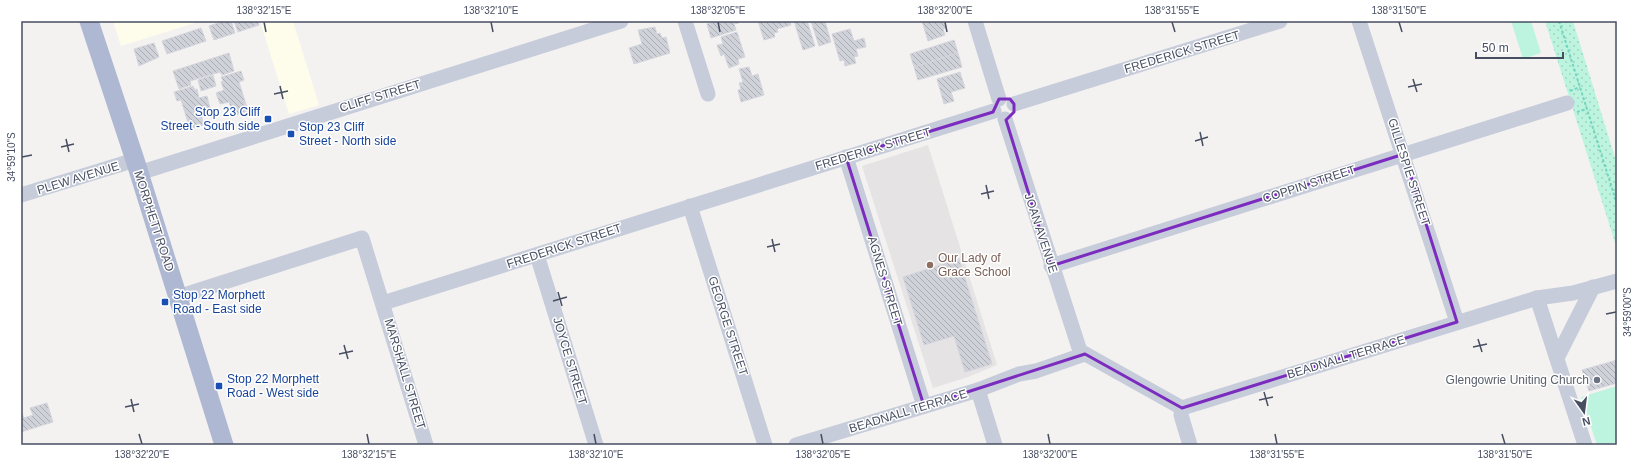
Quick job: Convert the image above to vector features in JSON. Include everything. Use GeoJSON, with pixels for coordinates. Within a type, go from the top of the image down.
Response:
{"type":"FeatureCollection","features":[{"type":"Feature","properties":{"kind":"main road","name":"MORPHETT ROAD"},"geometry":{"type":"LineString","coordinates":[[89,21],[137,166],[224,445]]}},
{"type":"Feature","properties":{"kind":"street","name":"CLIFF STREET"},"geometry":{"type":"LineString","coordinates":[[137,166],[621,21]]}},
{"type":"Feature","properties":{"kind":"street"},"geometry":{"type":"LineString","coordinates":[[685,21],[708,94]]}},
{"type":"Feature","properties":{"kind":"street","name":"JOAN AVENUE"},"geometry":{"type":"LineString","coordinates":[[975,21],[999,110],[1051,266],[1081,350]]}},
{"type":"Feature","properties":{"kind":"street","name":"FREDERICK STREET"},"geometry":{"type":"LineString","coordinates":[[383,303],[999,110],[1009,118],[1014,112],[1014,104],[1280,21]]}},
{"type":"Feature","properties":{"kind":"street","name":"GILLESPIE STREET"},"geometry":{"type":"LineString","coordinates":[[1359,21],[1404,154],[1457,322]]}},
{"type":"Feature","properties":{"kind":"street","name":"COPPIN STREET"},"geometry":{"type":"LineString","coordinates":[[1051,266],[1567,103]]}},
{"type":"Feature","properties":{"kind":"street","name":"AGNES STREET"},"geometry":{"type":"LineString","coordinates":[[846,157],[924,406]]}},
{"type":"Feature","properties":{"kind":"street","name":"PLEW AVENUE"},"geometry":{"type":"LineString","coordinates":[[21,195],[137,166]]}},
{"type":"Feature","properties":{"kind":"street","name":"GEORGE STREET"},"geometry":{"type":"LineString","coordinates":[[690,206],[765,445]]}},
{"type":"Feature","properties":{"kind":"street"},"geometry":{"type":"LineString","coordinates":[[178,297],[362,238],[383,303]]}},
{"type":"Feature","properties":{"kind":"street","name":"JOYCE STREET"},"geometry":{"type":"LineString","coordinates":[[537,255],[596,445]]}},
{"type":"Feature","properties":{"kind":"street","name":"BEADNALL TERRACE"},"geometry":{"type":"LineString","coordinates":[[1182,408],[1537,298],[1573,293],[1617,280]]}},
{"type":"Feature","properties":{"kind":"street"},"geometry":{"type":"LineString","coordinates":[[1556,358],[1593,287]]}},
{"type":"Feature","properties":{"kind":"street"},"geometry":{"type":"LineString","coordinates":[[1537,298],[1584,445]]}},
{"type":"Feature","properties":{"kind":"street","name":"MARSHALL STREET"},"geometry":{"type":"LineString","coordinates":[[383,303],[426,445]]}},
{"type":"Feature","properties":{"kind":"street"},"geometry":{"type":"LineString","coordinates":[[1081,350],[1182,408],[1181,415],[1190,445]]}},
{"type":"Feature","properties":{"kind":"street","name":"BEADNALL TERRACE"},"geometry":{"type":"LineString","coordinates":[[799,445],[978,390],[1019,374],[1036,371],[1081,350]]}},
{"type":"Feature","properties":{"kind":"street"},"geometry":{"type":"LineString","coordinates":[[978,390],[995,445]]}},
{"type":"Feature","properties":{"kind":"path"},"geometry":{"type":"LineString","coordinates":[[1560,21],[1617,204]]}},
{"type":"Feature","properties":{"kind":"highlighted area"},"geometry":{"type":"Polygon","coordinates":[[[999,99],[1010,99],[1014,104],[1014,112],[1006,120],[1051,266],[1404,154],[1457,322],[1182,408],[1085,354],[924,406],[846,157],[993,112],[999,99]]]}},
{"type":"Feature","properties":{"kind":"shaded area"},"geometry":{"type":"Polygon","coordinates":[[[113,21],[201,21],[121,46],[113,21]]]}},
{"type":"Feature","properties":{"kind":"shaded area"},"geometry":{"type":"Polygon","coordinates":[[[260,21],[293,21],[319,105],[289,114],[260,21]]]}},
{"type":"Feature","properties":{"kind":"shaded area","name":"Our Lady of Grace School"},"geometry":{"type":"Polygon","coordinates":[[[928,145],[997,365],[968,377],[933,388],[862,166],[928,145]]]}},
{"type":"Feature","properties":{"kind":"green space"},"geometry":{"type":"Polygon","coordinates":[[[1511,21],[1531,21],[1541,53],[1523,59],[1511,21]]]}},
{"type":"Feature","properties":{"kind":"green space"},"geometry":{"type":"Polygon","coordinates":[[[1545,21],[1573,21],[1617,164],[1617,249],[1545,21]]]}},
{"type":"Feature","properties":{"kind":"green space"},"geometry":{"type":"Polygon","coordinates":[[[1617,386],[1617,442],[1607,445],[1597,445],[1581,397],[1617,386]]]}},
{"type":"Feature","properties":{"kind":"building"},"geometry":{"type":"Polygon","coordinates":[[[224,21],[231,21],[235,33],[214,40],[209,26],[224,21]]]}},
{"type":"Feature","properties":{"kind":"building"},"geometry":{"type":"Polygon","coordinates":[[[234,21],[257,21],[259,25],[238,32],[234,21]]]}},
{"type":"Feature","properties":{"kind":"building"},"geometry":{"type":"Polygon","coordinates":[[[717,21],[738,21],[739,23],[734,24],[736,30],[711,38],[707,24],[717,21]]]}},
{"type":"Feature","properties":{"kind":"building"},"geometry":{"type":"Polygon","coordinates":[[[758,21],[790,21],[791,25],[777,29],[778,32],[774,33],[775,37],[764,40],[758,21]]]}},
{"type":"Feature","properties":{"kind":"building"},"geometry":{"type":"Polygon","coordinates":[[[794,21],[807,21],[815,46],[803,50],[794,21]]]}},
{"type":"Feature","properties":{"kind":"building"},"geometry":{"type":"Polygon","coordinates":[[[811,21],[825,21],[831,42],[819,46],[811,21]]]}},
{"type":"Feature","properties":{"kind":"building"},"geometry":{"type":"Polygon","coordinates":[[[922,21],[945,21],[946,28],[943,29],[945,35],[928,41],[922,21]]]}},
{"type":"Feature","properties":{"kind":"building"},"geometry":{"type":"Polygon","coordinates":[[[655,27],[657,34],[660,33],[662,38],[666,37],[670,53],[634,64],[629,48],[642,44],[638,30],[655,27]]]}},
{"type":"Feature","properties":{"kind":"building"},"geometry":{"type":"Polygon","coordinates":[[[201,28],[206,41],[167,54],[162,41],[201,28]]]}},
{"type":"Feature","properties":{"kind":"building"},"geometry":{"type":"Polygon","coordinates":[[[850,29],[854,41],[864,38],[866,47],[856,49],[858,56],[854,57],[856,63],[845,66],[844,60],[840,61],[832,34],[850,29]]]}},
{"type":"Feature","properties":{"kind":"building"},"geometry":{"type":"Polygon","coordinates":[[[737,32],[745,57],[738,59],[739,64],[729,68],[724,54],[721,56],[717,45],[723,44],[721,37],[737,32]]]}},
{"type":"Feature","properties":{"kind":"building"},"geometry":{"type":"Polygon","coordinates":[[[954,40],[958,53],[914,67],[910,54],[954,40]]]}},
{"type":"Feature","properties":{"kind":"building"},"geometry":{"type":"Polygon","coordinates":[[[154,43],[159,57],[139,66],[134,49],[154,43]]]}},
{"type":"Feature","properties":{"kind":"building"},"geometry":{"type":"Polygon","coordinates":[[[229,53],[234,71],[222,75],[220,72],[190,81],[191,85],[179,89],[173,71],[229,53]]]}},
{"type":"Feature","properties":{"kind":"building"},"geometry":{"type":"Polygon","coordinates":[[[958,53],[962,67],[918,80],[914,67],[958,53]]]}},
{"type":"Feature","properties":{"kind":"building"},"geometry":{"type":"Polygon","coordinates":[[[749,67],[752,76],[758,74],[764,95],[741,102],[738,90],[741,89],[739,83],[743,82],[739,69],[749,67]]]}},
{"type":"Feature","properties":{"kind":"building"},"geometry":{"type":"Polygon","coordinates":[[[241,71],[244,80],[239,82],[248,111],[235,115],[229,102],[220,104],[216,93],[224,90],[221,77],[241,71]]]}},
{"type":"Feature","properties":{"kind":"building"},"geometry":{"type":"Polygon","coordinates":[[[960,72],[965,88],[951,92],[954,101],[944,104],[937,79],[960,72]]]}},
{"type":"Feature","properties":{"kind":"building"},"geometry":{"type":"Polygon","coordinates":[[[213,75],[216,86],[201,91],[198,80],[213,75]]]}},
{"type":"Feature","properties":{"kind":"building"},"geometry":{"type":"Polygon","coordinates":[[[193,86],[195,90],[197,89],[199,98],[207,96],[210,108],[201,111],[203,125],[190,129],[181,100],[177,101],[174,92],[193,86]]]}},
{"type":"Feature","properties":{"kind":"building"},"geometry":{"type":"Polygon","coordinates":[[[959,259],[992,364],[965,372],[954,336],[924,345],[903,277],[959,259]]]}},
{"type":"Feature","properties":{"kind":"building"},"geometry":{"type":"Polygon","coordinates":[[[1617,360],[1617,383],[1589,391],[1582,370],[1617,360]]]}},
{"type":"Feature","properties":{"kind":"building"},"geometry":{"type":"Polygon","coordinates":[[[47,403],[53,422],[21,432],[21,411],[24,418],[33,415],[30,408],[47,403]]]}},
{"type":"Feature","properties":{"kind":"place","name":"Stop 23 Cliff Street - South side"},"geometry":{"type":"Point","coordinates":[268,119]}},
{"type":"Feature","properties":{"kind":"place","name":"Stop 23 Cliff Street - North side"},"geometry":{"type":"Point","coordinates":[291,134]}},
{"type":"Feature","properties":{"kind":"place","name":"Our Lady of Grace School"},"geometry":{"type":"Point","coordinates":[930,265]}},
{"type":"Feature","properties":{"kind":"place","name":"Stop 22 Morphett Road - East side"},"geometry":{"type":"Point","coordinates":[165,302]}},
{"type":"Feature","properties":{"kind":"place","name":"Glengowrie Uniting Church"},"geometry":{"type":"Point","coordinates":[1597,380]}},
{"type":"Feature","properties":{"kind":"place","name":"Stop 22 Morphett Road - West side"},"geometry":{"type":"Point","coordinates":[219,386]}}]}
